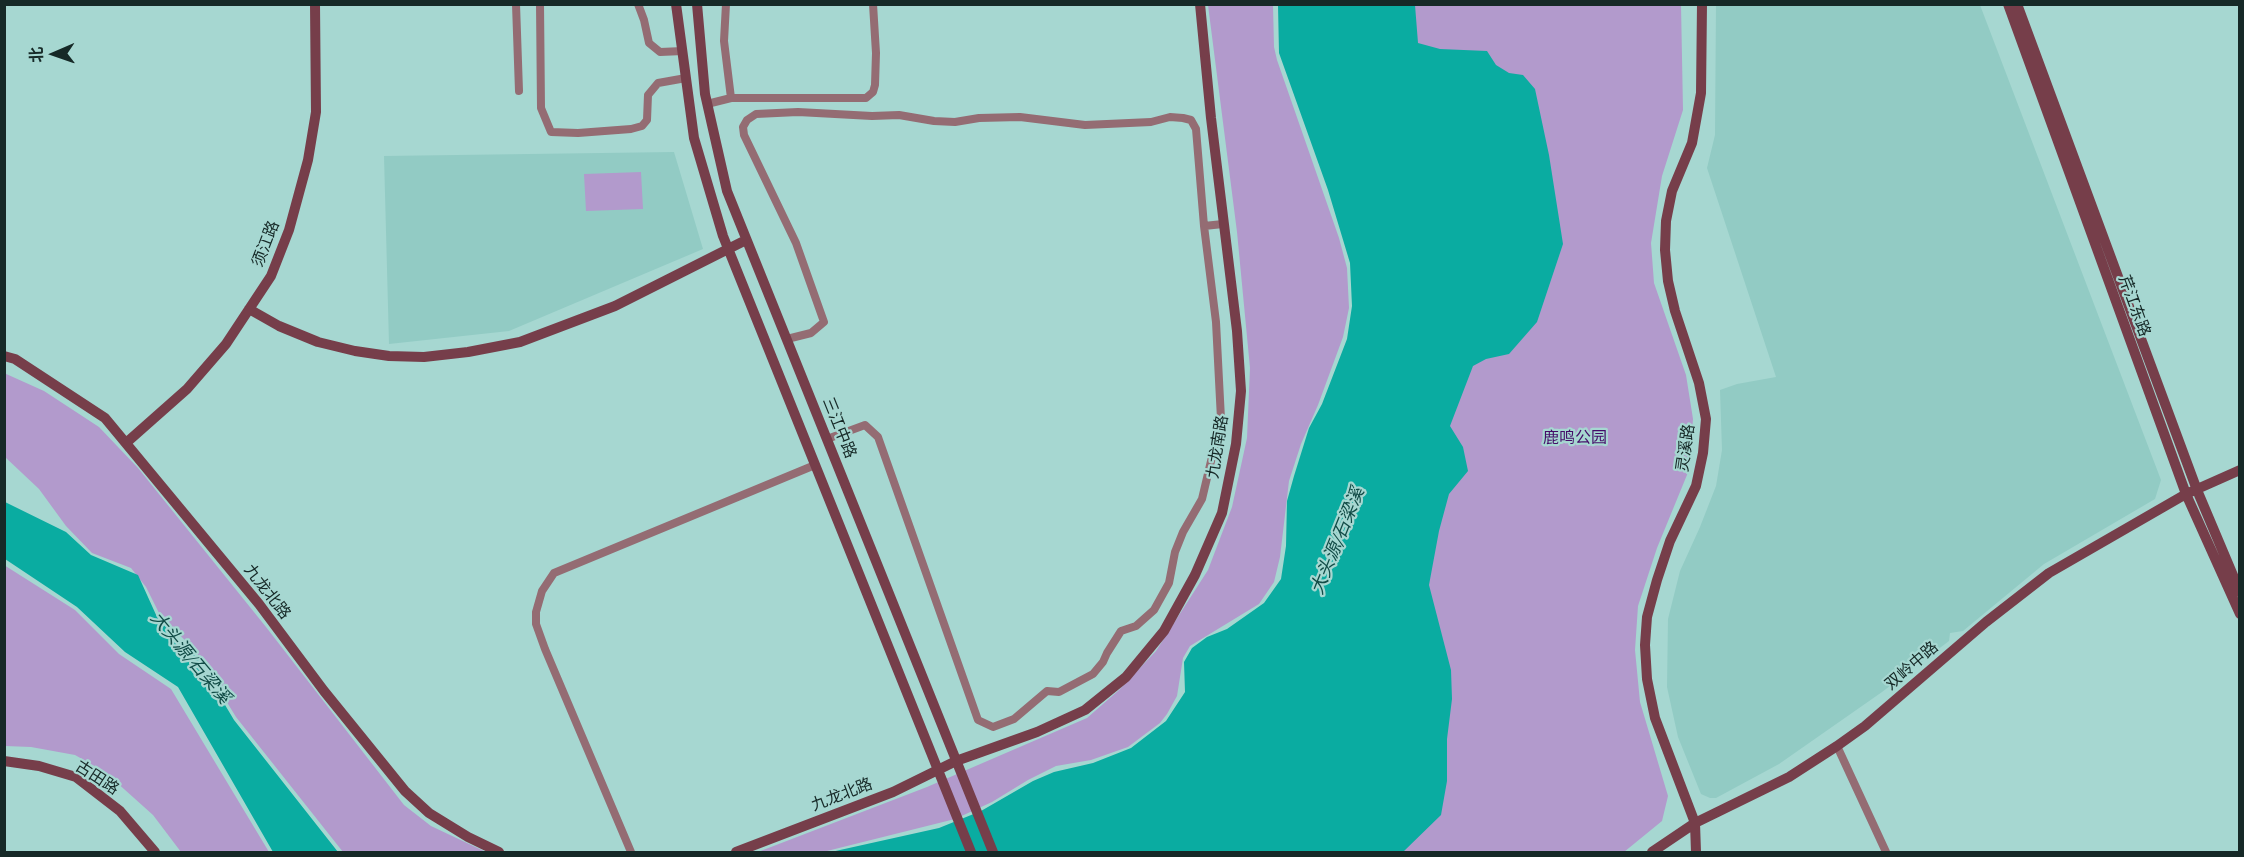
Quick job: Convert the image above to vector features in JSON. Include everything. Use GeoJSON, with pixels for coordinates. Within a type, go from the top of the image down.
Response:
{"type":"FeatureCollection","features":[{"type":"Feature","properties":{"kind":"street","name":"须江路"},"geometry":{"type":"LineString","coordinates":[[126,443],[187,388],[226,344],[271,276],[289,230],[308,160],[316,112],[315,4]]}},
{"type":"Feature","properties":{"kind":"street"},"geometry":{"type":"LineString","coordinates":[[516,4],[519,91]]}},
{"type":"Feature","properties":{"kind":"street"},"geometry":{"type":"LineString","coordinates":[[540,4],[541,108],[551,132],[588,132],[642,126],[647,120],[648,95],[658,83],[686,78]]}},
{"type":"Feature","properties":{"kind":"street"},"geometry":{"type":"LineString","coordinates":[[638,4],[649,43],[660,52],[683,51]]}},
{"type":"Feature","properties":{"kind":"street"},"geometry":{"type":"LineString","coordinates":[[676,4],[694,138],[728,248],[971,852]]}},
{"type":"Feature","properties":{"kind":"street","name":"三江中路"},"geometry":{"type":"LineString","coordinates":[[697,4],[707,104],[727,191],[993,852]]}},
{"type":"Feature","properties":{"kind":"street"},"geometry":{"type":"LineString","coordinates":[[726,4],[724,41],[731,98]]}},
{"type":"Feature","properties":{"kind":"street"},"geometry":{"type":"LineString","coordinates":[[707,104],[731,98],[866,99],[873,92],[875,85],[873,4]]}},
{"type":"Feature","properties":{"kind":"street","name":"九龙南路"},"geometry":{"type":"LineString","coordinates":[[956,761],[1037,732],[1084,710],[1126,677],[1164,631],[1195,575],[1222,513],[1236,444],[1241,391],[1237,331],[1223,224],[1200,4]]}},
{"type":"Feature","properties":{"kind":"street","name":"灵溪路"},"geometry":{"type":"LineString","coordinates":[[1696,852],[1695,823],[1655,718],[1647,679],[1645,645],[1647,617],[1657,580],[1670,542],[1696,486],[1703,453],[1706,419],[1699,383],[1675,310],[1668,280],[1665,250],[1666,221],[1672,191],[1692,143],[1701,93],[1702,4]]}},
{"type":"Feature","properties":{"kind":"street","name":"芹江东路"},"geometry":{"type":"LineString","coordinates":[[2008,4],[2240,614]]}},
{"type":"Feature","properties":{"kind":"street","name":"芹江东路"},"geometry":{"type":"LineString","coordinates":[[2017,4],[2192,492],[2240,592]]}},
{"type":"Feature","properties":{"kind":"street"},"geometry":{"type":"LineString","coordinates":[[786,339],[811,333],[824,322],[796,243],[744,135],[743,127],[747,120],[756,114],[778,112],[899,115],[955,122],[979,118],[1020,117],[1084,125],[1151,122],[1170,117],[1191,120],[1196,129],[1204,226],[1216,322],[1221,419],[1202,499],[1183,532],[1175,552],[1169,583],[1154,610],[1136,626],[1121,631],[1103,662],[1093,674],[1059,692],[1047,691],[1014,719],[993,727],[978,720],[878,437],[865,425],[827,439]]}},
{"type":"Feature","properties":{"kind":"street"},"geometry":{"type":"LineString","coordinates":[[1204,226],[1223,224]]}},
{"type":"Feature","properties":{"kind":"street"},"geometry":{"type":"LineString","coordinates":[[249,309],[279,326],[318,342],[355,351],[401,357],[457,353],[520,342],[604,310],[746,240]]}},
{"type":"Feature","properties":{"kind":"street","name":"九龙北路"},"geometry":{"type":"LineString","coordinates":[[4,356],[15,359],[105,418],[259,604],[324,691],[405,791],[429,813],[468,837],[499,852]]}},
{"type":"Feature","properties":{"kind":"street"},"geometry":{"type":"LineString","coordinates":[[631,852],[536,624],[542,591],[554,573],[815,465]]}},
{"type":"Feature","properties":{"kind":"street","name":"双岭中路"},"geometry":{"type":"LineString","coordinates":[[1652,852],[1695,823],[1790,777],[1838,746],[1865,726],[1986,622],[2049,573],[2192,492],[2240,470]]}},
{"type":"Feature","properties":{"kind":"street"},"geometry":{"type":"LineString","coordinates":[[1838,746],[1886,852]]}},
{"type":"Feature","properties":{"kind":"street","name":"古田路"},"geometry":{"type":"LineString","coordinates":[[4,761],[39,766],[76,777],[120,811],[155,852]]}},
{"type":"Feature","properties":{"kind":"street","name":"九龙北路"},"geometry":{"type":"LineString","coordinates":[[736,852],[892,792],[956,761]]}},
{"type":"Feature","properties":{"kind":"shaded area"},"geometry":{"type":"Polygon","coordinates":[[[1716,5],[1980,5],[2161,480],[2155,499],[2044,564],[1963,631],[1950,633],[1949,641],[1882,692],[1779,764],[1716,798],[1710,798],[1701,794],[1678,737],[1667,687],[1668,619],[1680,571],[1716,486],[1722,450],[1720,390],[1737,384],[1776,377],[1707,168],[1715,135],[1716,5]]]}},
{"type":"Feature","properties":{"kind":"shaded area"},"geometry":{"type":"Polygon","coordinates":[[[674,152],[703,249],[509,331],[389,344],[384,156],[674,152]]]}},
{"type":"Feature","properties":{"kind":"green space"},"geometry":{"type":"Polygon","coordinates":[[[1208,5],[1273,5],[1274,47],[1277,60],[1339,238],[1347,268],[1349,308],[1343,337],[1289,481],[1280,557],[1274,582],[1259,604],[1190,646],[1183,658],[1177,696],[1167,714],[1160,723],[1128,747],[1091,760],[1056,766],[992,802],[955,819],[823,852],[758,852],[927,787],[1087,718],[1119,690],[1156,651],[1208,570],[1232,507],[1247,438],[1250,368],[1237,232],[1208,5]]]}},
{"type":"Feature","properties":{"kind":"green space","name":"鹿鸣公园"},"geometry":{"type":"Polygon","coordinates":[[[1410,5],[1681,5],[1683,110],[1662,176],[1651,243],[1654,283],[1686,375],[1693,419],[1689,470],[1657,548],[1638,606],[1635,650],[1640,702],[1668,796],[1662,821],[1624,852],[1386,852],[1447,429],[1427,54],[1413,44],[1410,5]]]}},
{"type":"Feature","properties":{"kind":"green space"},"geometry":{"type":"Polygon","coordinates":[[[641,172],[643,209],[586,211],[584,174],[641,172]]]}},
{"type":"Feature","properties":{"kind":"green space"},"geometry":{"type":"Polygon","coordinates":[[[4,373],[44,391],[99,427],[138,468],[266,627],[404,805],[431,826],[486,852],[343,852],[236,717],[195,650],[161,617],[146,587],[131,568],[92,553],[66,526],[39,489],[5,457],[4,373]]]}},
{"type":"Feature","properties":{"kind":"green space"},"geometry":{"type":"Polygon","coordinates":[[[4,565],[75,610],[119,654],[171,689],[269,852],[181,852],[153,815],[105,772],[75,755],[31,747],[5,746],[4,565]]]}},
{"type":"Feature","properties":{"kind":"water","name":"大头源/石梁溪"},"geometry":{"type":"Polygon","coordinates":[[[1278,5],[1415,5],[1418,43],[1440,49],[1487,51],[1496,65],[1509,73],[1523,75],[1535,89],[1549,155],[1563,244],[1537,322],[1509,354],[1486,359],[1473,366],[1450,426],[1463,447],[1468,471],[1449,494],[1439,531],[1429,585],[1451,670],[1452,699],[1447,739],[1447,781],[1441,815],[1403,852],[831,852],[939,828],[981,811],[1033,781],[1054,772],[1093,763],[1131,748],[1166,721],[1185,692],[1184,662],[1192,648],[1207,637],[1227,629],[1264,603],[1281,579],[1286,546],[1287,501],[1309,428],[1322,404],[1347,339],[1352,306],[1350,263],[1328,190],[1279,53],[1278,5]]]}},
{"type":"Feature","properties":{"kind":"water","name":"大头源/石梁溪"},"geometry":{"type":"Polygon","coordinates":[[[5,502],[66,532],[91,555],[138,575],[157,617],[197,658],[234,720],[338,852],[273,852],[178,687],[125,652],[77,607],[5,559],[5,502]]]}}]}
